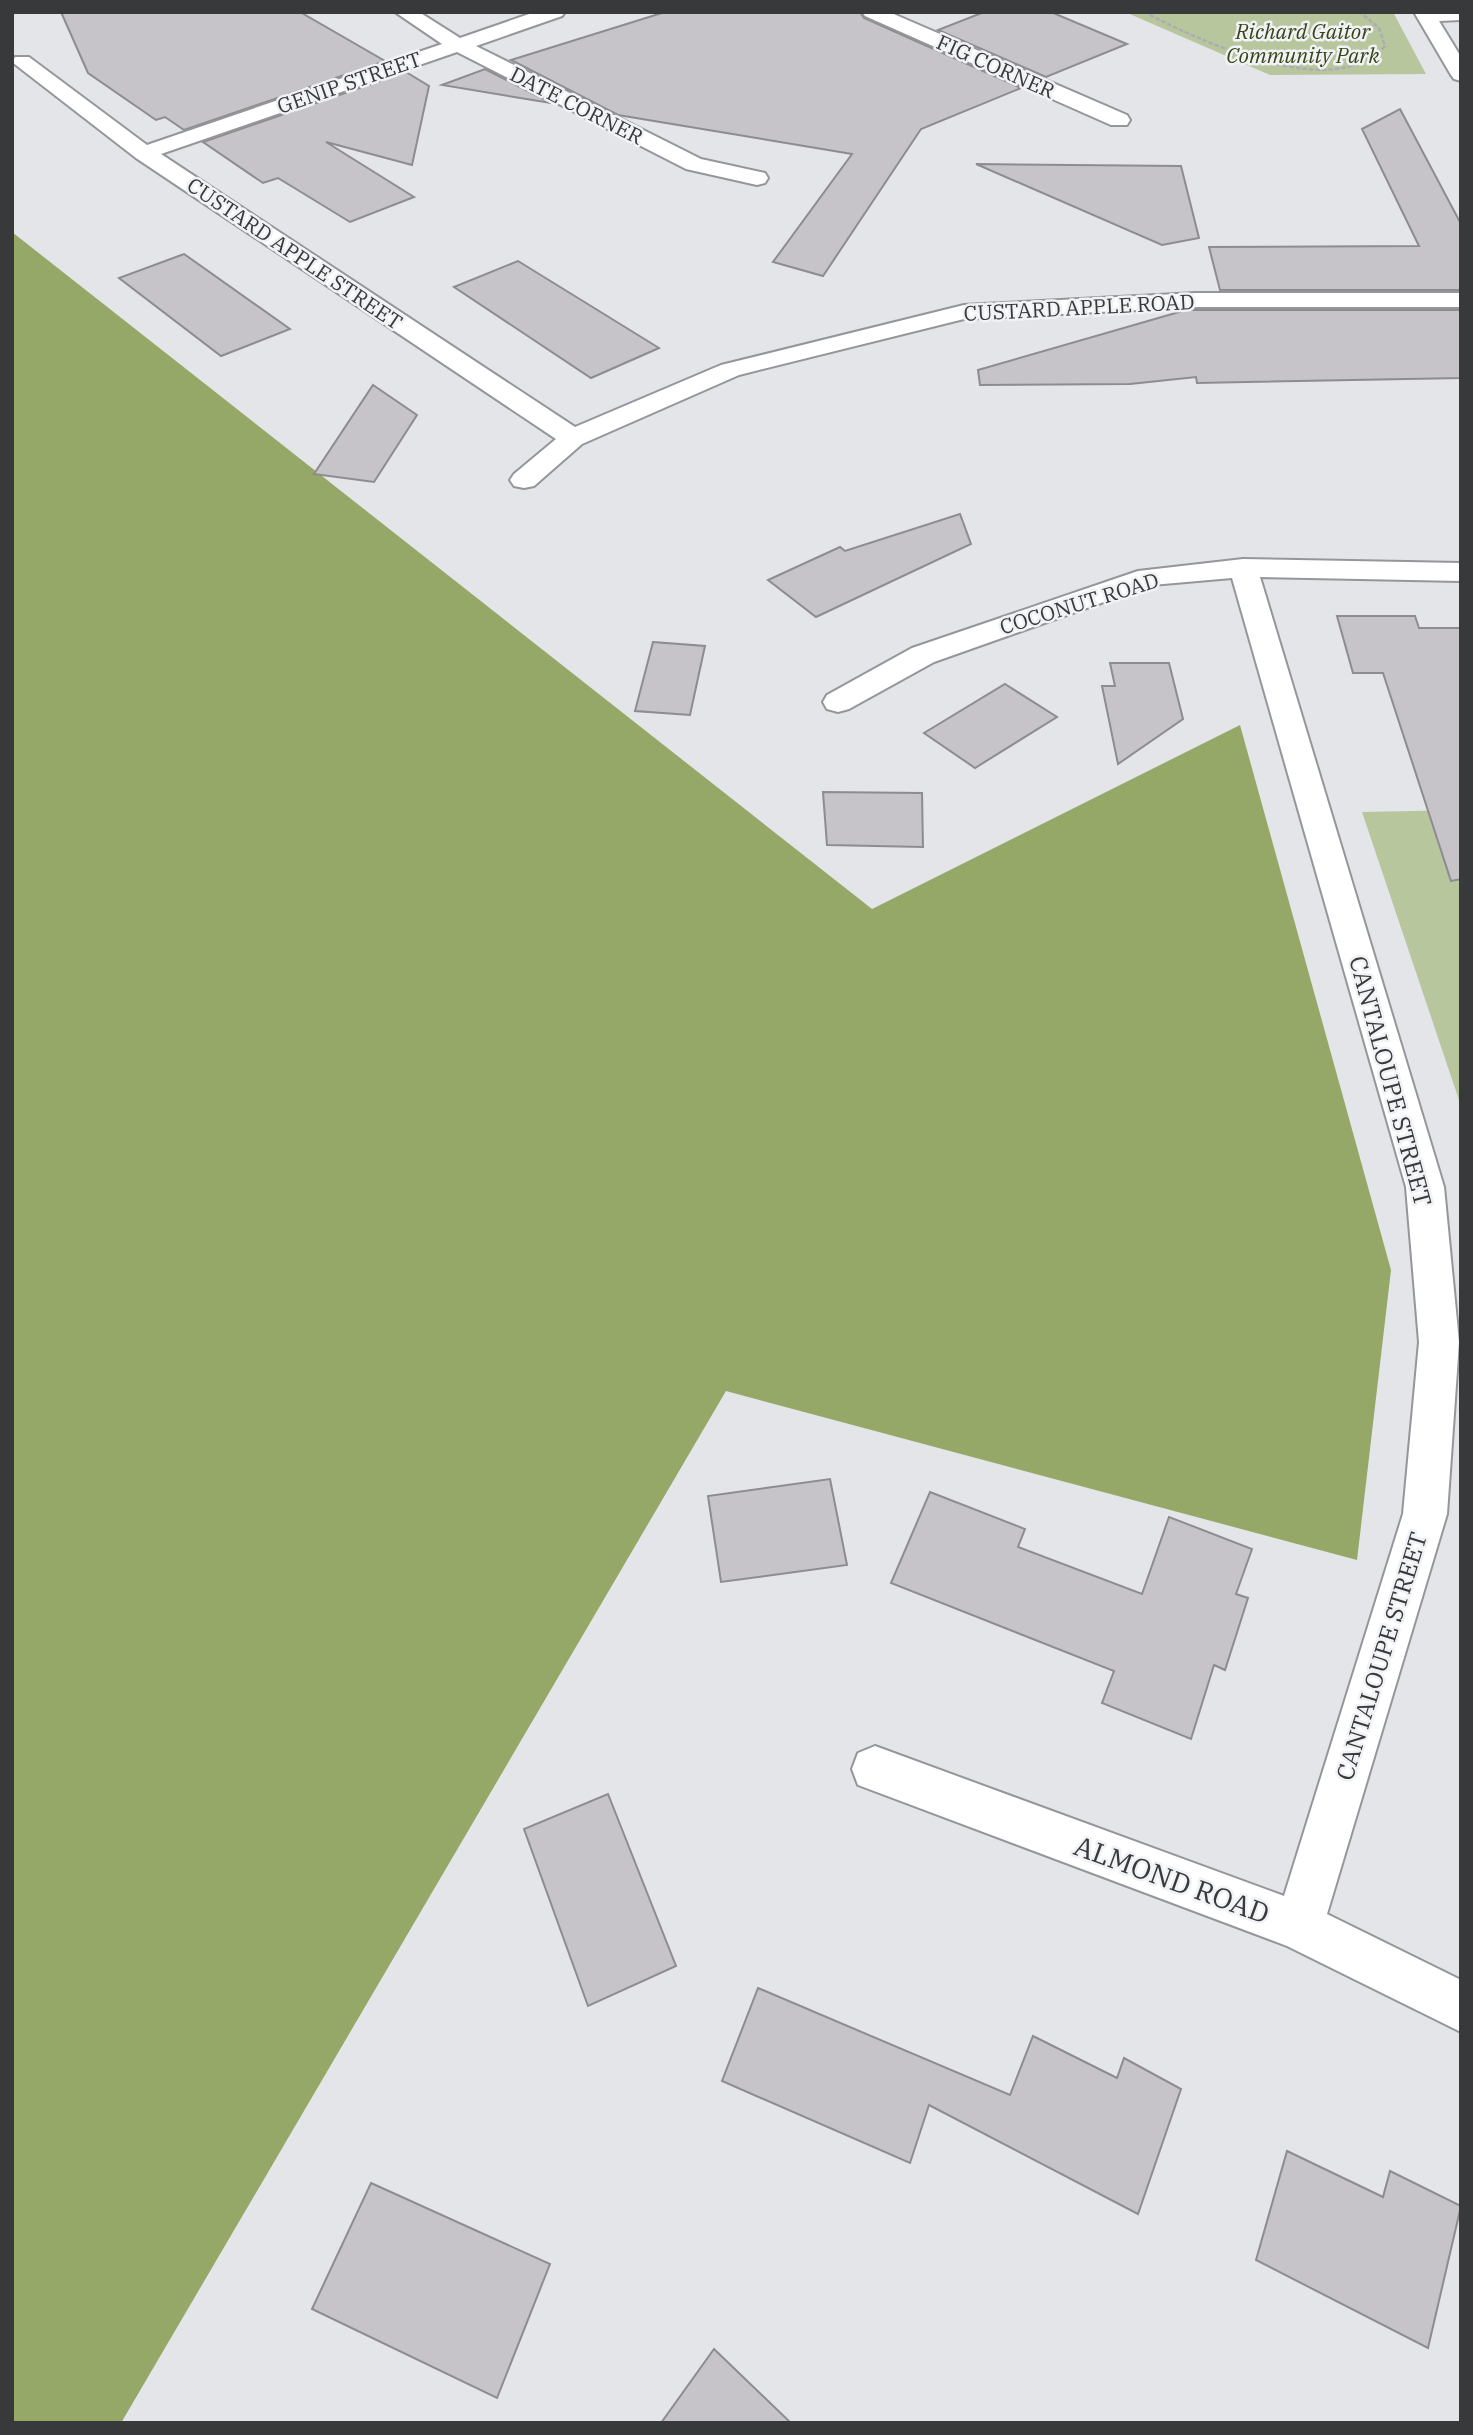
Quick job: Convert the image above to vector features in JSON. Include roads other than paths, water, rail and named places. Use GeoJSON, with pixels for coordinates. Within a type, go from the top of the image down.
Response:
{"type":"FeatureCollection","features":[{"type":"Feature","properties":{"kind":"street","name":"DATE CORNER"},"geometry":{"type":"LineString","coordinates":[[405,12],[458,45],[694,164],[757,178]]}},
{"type":"Feature","properties":{"kind":"street","name":"GENIP STREET"},"geometry":{"type":"LineString","coordinates":[[144,153],[555,12]]}},
{"type":"Feature","properties":{"kind":"street","name":"FIG CORNER"},"geometry":{"type":"LineString","coordinates":[[872,12],[1119,120]]}},
{"type":"Feature","properties":{"kind":"street"},"geometry":{"type":"LineString","coordinates":[[1425,14],[1461,14]]}},
{"type":"Feature","properties":{"kind":"street"},"geometry":{"type":"LineString","coordinates":[[1425,14],[1461,75]]}},
{"type":"Feature","properties":{"kind":"street","name":"CUSTARD APPLE STREET"},"geometry":{"type":"LineString","coordinates":[[22,61],[144,153],[573,438]]}},
{"type":"Feature","properties":{"kind":"street","name":"CUSTARD APPLE ROAD"},"geometry":{"type":"LineString","coordinates":[[524,480],[573,438],[730,370],[964,312],[1196,300],[1461,300]]}},
{"type":"Feature","properties":{"kind":"street","name":"COCONUT ROAD"},"geometry":{"type":"LineString","coordinates":[[838,702],[923,655],[1148,577],[1243,568],[1461,572]]}},
{"type":"Feature","properties":{"kind":"street","name":"CANTALOUPE STREET"},"geometry":{"type":"LineString","coordinates":[[1243,568],[1425,1187],[1439,1342],[1425,1514],[1299,1926]]}},
{"type":"Feature","properties":{"kind":"street","name":"ALMOND ROAD"},"geometry":{"type":"LineString","coordinates":[[875,1769],[1299,1926],[1461,2007]]}},
{"type":"Feature","properties":{"kind":"park label","name":"Richard Gaitor Community Park"},"geometry":{"type":"Point","coordinates":[1303,43]}}]}
